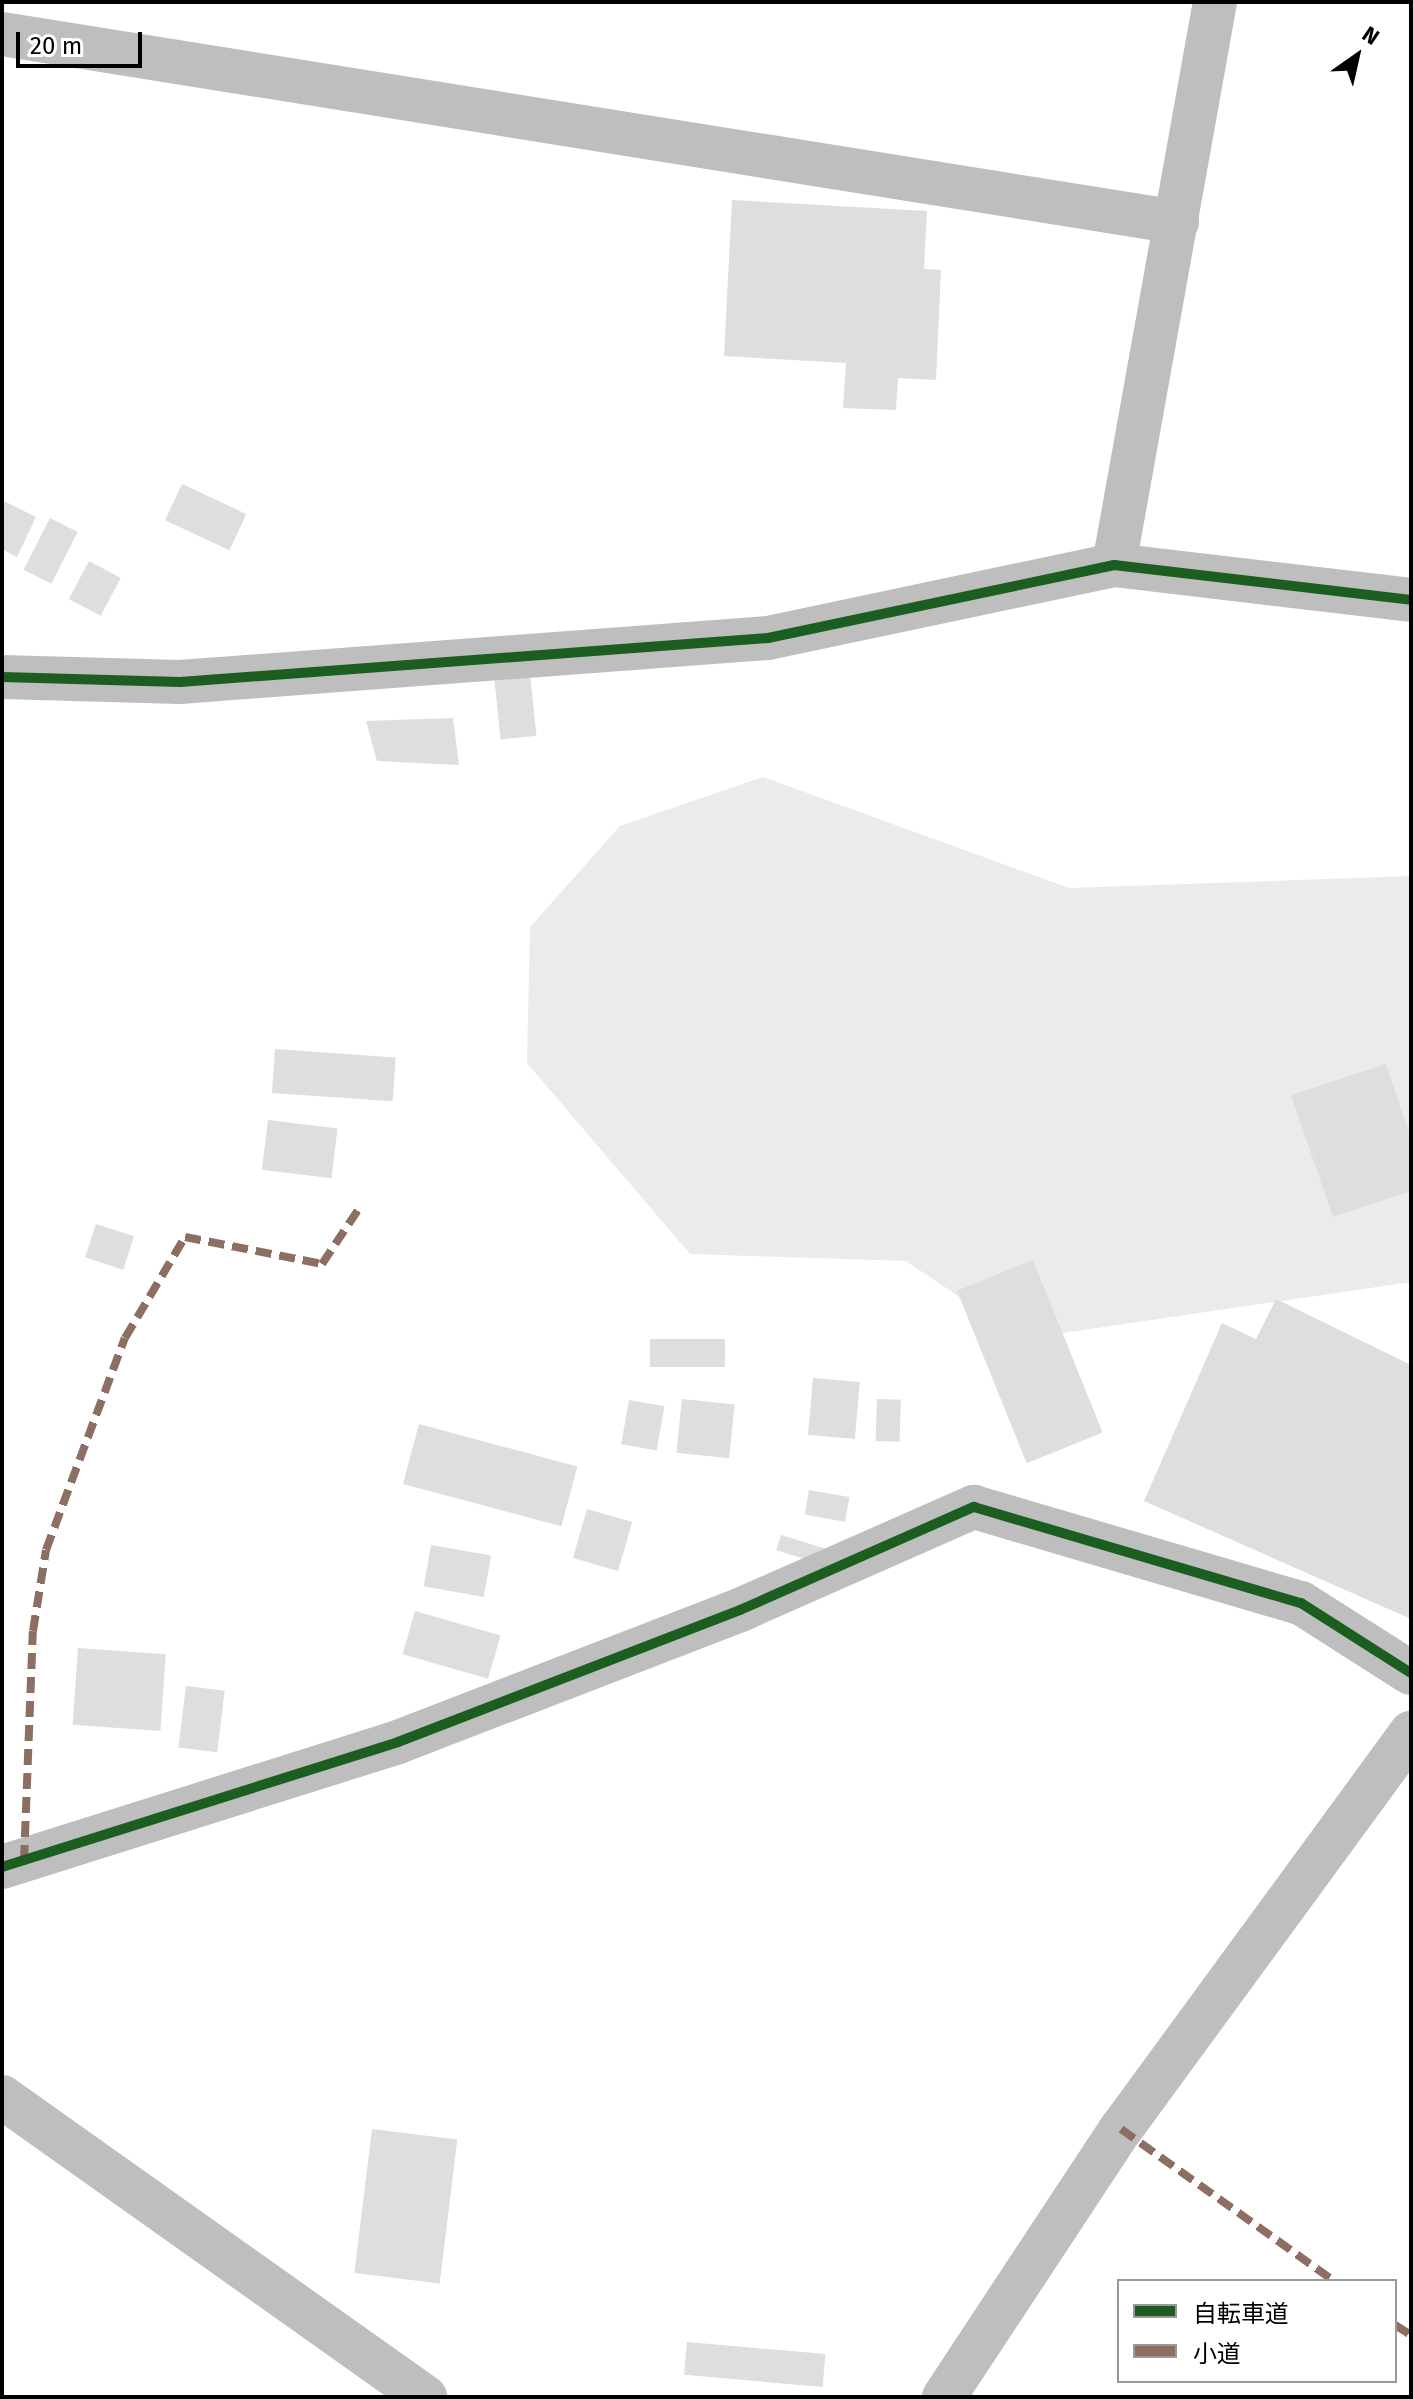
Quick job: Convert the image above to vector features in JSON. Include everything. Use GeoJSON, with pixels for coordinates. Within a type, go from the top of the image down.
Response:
{"type":"FeatureCollection","features":[{"type":"Feature","properties":{"kind":"street"},"geometry":{"type":"LineString","coordinates":[[1114,565],[1215,2]]}},
{"type":"Feature","properties":{"kind":"street"},"geometry":{"type":"LineString","coordinates":[[2,34],[1177,222]]}},
{"type":"Feature","properties":{"kind":"street"},"geometry":{"type":"LineString","coordinates":[[2,677],[180,682],[768,638],[1114,565],[1411,600]]}},
{"type":"Feature","properties":{"kind":"street"},"geometry":{"type":"LineString","coordinates":[[2,1867],[398,1742],[740,1610],[974,1507],[1301,1603],[1411,1673]]}},
{"type":"Feature","properties":{"kind":"street"},"geometry":{"type":"LineString","coordinates":[[944,2397],[1121,2129],[1411,1733]]}},
{"type":"Feature","properties":{"kind":"street"},"geometry":{"type":"LineString","coordinates":[[2,2097],[425,2397]]}},
{"type":"Feature","properties":{"kind":"shaded area"},"geometry":{"type":"Polygon","coordinates":[[[763,777],[1069,888],[1411,876],[1411,1282],[1022,1339],[906,1261],[690,1254],[527,1063],[530,927],[620,826],[763,777]]]}},
{"type":"Feature","properties":{"kind":"building"},"geometry":{"type":"Polygon","coordinates":[[[732,200],[927,211],[924,269],[941,270],[936,380],[898,378],[896,410],[843,408],[846,363],[724,356],[732,200]]]}},
{"type":"Feature","properties":{"kind":"building"},"geometry":{"type":"Polygon","coordinates":[[[182,484],[246,514],[229,550],[165,520],[182,484]]]}},
{"type":"Feature","properties":{"kind":"building"},"geometry":{"type":"Polygon","coordinates":[[[2,500],[36,517],[17,557],[2,549],[2,500]]]}},
{"type":"Feature","properties":{"kind":"building"},"geometry":{"type":"Polygon","coordinates":[[[50,518],[78,532],[51,584],[24,570],[50,518]]]}},
{"type":"Feature","properties":{"kind":"building"},"geometry":{"type":"Polygon","coordinates":[[[89,561],[121,578],[101,616],[69,599],[89,561]]]}},
{"type":"Feature","properties":{"kind":"building"},"geometry":{"type":"Polygon","coordinates":[[[530,674],[536,736],[501,739],[494,678],[530,674]]]}},
{"type":"Feature","properties":{"kind":"building"},"geometry":{"type":"Polygon","coordinates":[[[453,718],[459,765],[377,761],[366,721],[453,718]]]}},
{"type":"Feature","properties":{"kind":"building"},"geometry":{"type":"Polygon","coordinates":[[[275,1049],[396,1057],[393,1101],[272,1093],[275,1049]]]}},
{"type":"Feature","properties":{"kind":"building"},"geometry":{"type":"Polygon","coordinates":[[[1386,1064],[1411,1138],[1411,1191],[1333,1217],[1291,1095],[1386,1064]]]}},
{"type":"Feature","properties":{"kind":"building"},"geometry":{"type":"Polygon","coordinates":[[[268,1120],[337,1129],[331,1178],[262,1170],[268,1120]]]}},
{"type":"Feature","properties":{"kind":"building"},"geometry":{"type":"Polygon","coordinates":[[[96,1224],[134,1236],[123,1270],[85,1257],[96,1224]]]}},
{"type":"Feature","properties":{"kind":"building"},"geometry":{"type":"Polygon","coordinates":[[[1033,1260],[1103,1432],[1027,1463],[957,1291],[1033,1260]]]}},
{"type":"Feature","properties":{"kind":"building"},"geometry":{"type":"Polygon","coordinates":[[[1276,1299],[1411,1365],[1411,1619],[1144,1501],[1222,1323],[1256,1339],[1276,1299]]]}},
{"type":"Feature","properties":{"kind":"building"},"geometry":{"type":"Polygon","coordinates":[[[650,1339],[725,1339],[725,1367],[650,1367],[650,1339]]]}},
{"type":"Feature","properties":{"kind":"building"},"geometry":{"type":"Polygon","coordinates":[[[813,1378],[860,1382],[855,1439],[808,1435],[813,1378]]]}},
{"type":"Feature","properties":{"kind":"building"},"geometry":{"type":"Polygon","coordinates":[[[682,1399],[735,1405],[729,1458],[676,1453],[682,1399]]]}},
{"type":"Feature","properties":{"kind":"building"},"geometry":{"type":"Polygon","coordinates":[[[877,1399],[901,1400],[900,1442],[876,1441],[877,1399]]]}},
{"type":"Feature","properties":{"kind":"building"},"geometry":{"type":"Polygon","coordinates":[[[629,1400],[664,1406],[657,1451],[621,1444],[629,1400]]]}},
{"type":"Feature","properties":{"kind":"building"},"geometry":{"type":"Polygon","coordinates":[[[419,1424],[577,1466],[561,1526],[403,1484],[419,1424]]]}},
{"type":"Feature","properties":{"kind":"building"},"geometry":{"type":"Polygon","coordinates":[[[809,1490],[849,1497],[845,1522],[805,1515],[809,1490]]]}},
{"type":"Feature","properties":{"kind":"building"},"geometry":{"type":"Polygon","coordinates":[[[587,1509],[632,1522],[618,1571],[573,1558],[587,1509]]]}},
{"type":"Feature","properties":{"kind":"building"},"geometry":{"type":"Polygon","coordinates":[[[781,1535],[831,1550],[826,1566],[776,1550],[781,1535]]]}},
{"type":"Feature","properties":{"kind":"building"},"geometry":{"type":"Polygon","coordinates":[[[431,1545],[491,1556],[484,1597],[424,1586],[431,1545]]]}},
{"type":"Feature","properties":{"kind":"building"},"geometry":{"type":"Polygon","coordinates":[[[415,1611],[501,1636],[488,1679],[403,1654],[415,1611]]]}},
{"type":"Feature","properties":{"kind":"building"},"geometry":{"type":"Polygon","coordinates":[[[78,1648],[166,1654],[160,1731],[73,1725],[78,1648]]]}},
{"type":"Feature","properties":{"kind":"building"},"geometry":{"type":"Polygon","coordinates":[[[186,1686],[225,1691],[217,1752],[178,1748],[186,1686]]]}},
{"type":"Feature","properties":{"kind":"building"},"geometry":{"type":"Polygon","coordinates":[[[372,2129],[457,2139],[440,2283],[354,2273],[372,2129]]]}},
{"type":"Feature","properties":{"kind":"building"},"geometry":{"type":"Polygon","coordinates":[[[687,2342],[825,2354],[823,2387],[684,2375],[687,2342]]]}},
{"type":"Feature","properties":{"kind":"marked path"},"geometry":{"type":"LineString","coordinates":[[24,1861],[33,1631],[46,1550],[125,1338],[185,1237],[322,1264],[362,1204]]}},
{"type":"Feature","properties":{"kind":"marked path"},"geometry":{"type":"LineString","coordinates":[[1121,2129],[1331,2279]]}},
{"type":"Feature","properties":{"kind":"marked path"},"geometry":{"type":"LineString","coordinates":[[1397,2326],[1411,2335]]}},
{"type":"Feature","properties":{"kind":"cycle path"},"geometry":{"type":"LineString","coordinates":[[2,677],[180,682],[768,638],[1114,565],[1411,600]]}},
{"type":"Feature","properties":{"kind":"cycle path"},"geometry":{"type":"LineString","coordinates":[[2,1867],[398,1742],[740,1610],[974,1507],[1301,1603],[1411,1673]]}}]}
